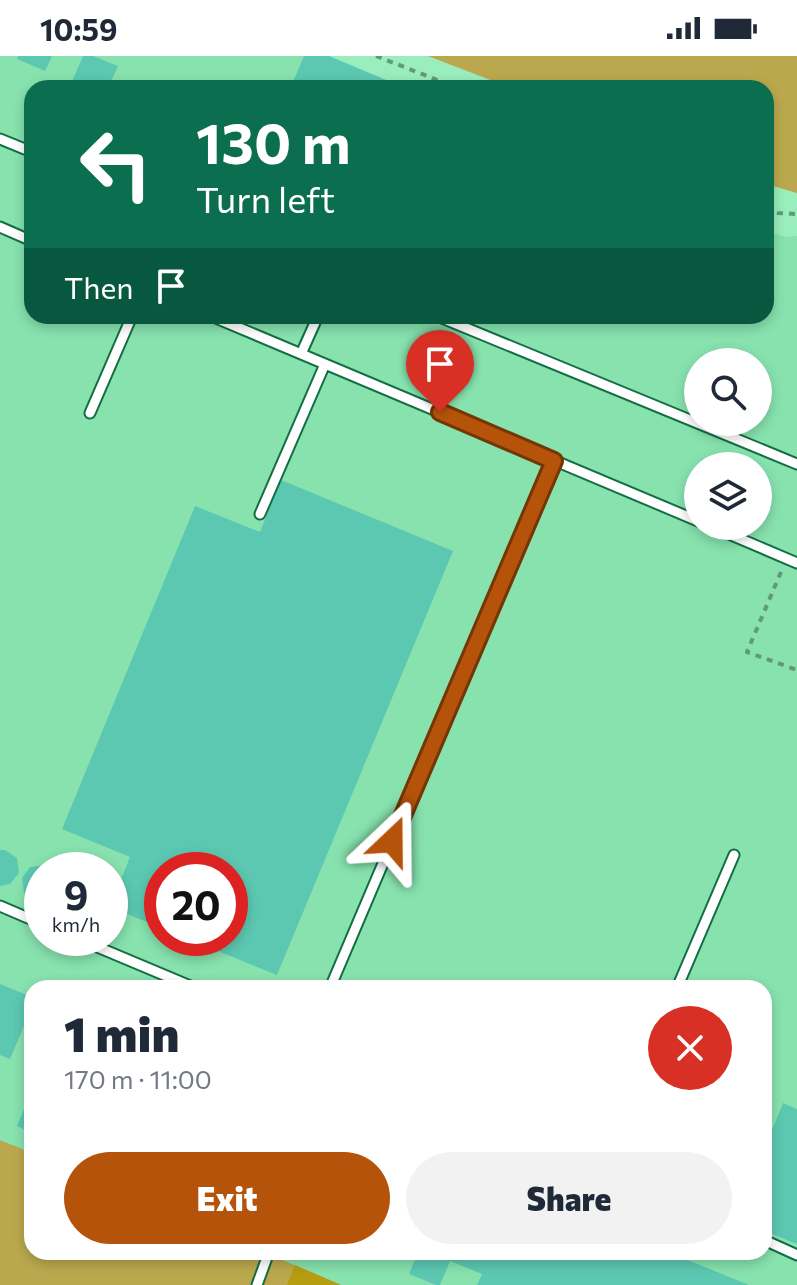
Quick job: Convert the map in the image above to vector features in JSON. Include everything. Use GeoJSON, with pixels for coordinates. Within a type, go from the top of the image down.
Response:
{"type":"FeatureCollection","features":[{"type":"Feature","properties":{"kind":"lane"},"geometry":{"type":"LineString","coordinates":[[0,139],[24,149]]}},
{"type":"Feature","properties":{"kind":"lane"},"geometry":{"type":"LineString","coordinates":[[0,227],[24,238]]}},
{"type":"Feature","properties":{"kind":"lane"},"geometry":{"type":"LineString","coordinates":[[90,413],[129,324]]}},
{"type":"Feature","properties":{"kind":"lane"},"geometry":{"type":"LineString","coordinates":[[230,324],[684,515]]}},
{"type":"Feature","properties":{"kind":"lane"},"geometry":{"type":"LineString","coordinates":[[301,354],[314,324]]}},
{"type":"Feature","properties":{"kind":"lane"},"geometry":{"type":"LineString","coordinates":[[456,324],[797,464]]}},
{"type":"Feature","properties":{"kind":"lane"},"geometry":{"type":"LineString","coordinates":[[260,514],[325,364]]}},
{"type":"Feature","properties":{"kind":"lane"},"geometry":{"type":"LineString","coordinates":[[333,980],[554,461]]}},
{"type":"Feature","properties":{"kind":"lane"},"geometry":{"type":"LineString","coordinates":[[743,540],[797,563]]}},
{"type":"Feature","properties":{"kind":"lane"},"geometry":{"type":"LineString","coordinates":[[680,980],[734,855]]}},
{"type":"Feature","properties":{"kind":"lane"},"geometry":{"type":"LineString","coordinates":[[0,906],[24,916]]}},
{"type":"Feature","properties":{"kind":"lane"},"geometry":{"type":"LineString","coordinates":[[119,956],[176,980]]}},
{"type":"Feature","properties":{"kind":"lane"},"geometry":{"type":"LineString","coordinates":[[772,1244],[797,1255]]}},
{"type":"Feature","properties":{"kind":"lane"},"geometry":{"type":"LineString","coordinates":[[257,1285],[266,1260]]}},
{"type":"Feature","properties":{"kind":"path"},"geometry":{"type":"LineString","coordinates":[[376,56],[438,80]]}},
{"type":"Feature","properties":{"kind":"path"},"geometry":{"type":"LineString","coordinates":[[774,211],[797,214]]}},
{"type":"Feature","properties":{"kind":"path"},"geometry":{"type":"LineString","coordinates":[[786,558],[747,652],[797,670]]}},
{"type":"Feature","properties":{"kind":"shaded area"},"geometry":{"type":"Polygon","coordinates":[[[0,56],[325,56],[382,80],[24,80],[24,324],[774,324],[774,233],[797,236],[797,1285],[341,1285],[283,1260],[772,1260],[772,980],[24,980],[24,1150],[0,1140],[0,56]]]}},
{"type":"Feature","properties":{"kind":"shaded area"},"geometry":{"type":"Polygon","coordinates":[[[428,56],[797,56],[797,193],[774,186],[774,80],[490,80],[428,56]]]}},
{"type":"Feature","properties":{"kind":"shaded area"},"geometry":{"type":"Polygon","coordinates":[[[0,1140],[24,1150],[24,1260],[283,1260],[341,1285],[0,1285],[0,1140]]]}},
{"type":"Feature","properties":{"kind":"shaded area"},"geometry":{"type":"Polygon","coordinates":[[[295,1265],[341,1285],[287,1285],[295,1265]]]}},
{"type":"Feature","properties":{"kind":"building"},"geometry":{"type":"Polygon","coordinates":[[[18,56],[52,56],[45,71],[17,59],[18,56]]]}},
{"type":"Feature","properties":{"kind":"building"},"geometry":{"type":"Polygon","coordinates":[[[83,56],[93,56],[118,66],[112,80],[73,80],[83,56]]]}},
{"type":"Feature","properties":{"kind":"building"},"geometry":{"type":"Polygon","coordinates":[[[304,56],[329,56],[386,80],[294,80],[304,56]]]}},
{"type":"Feature","properties":{"kind":"building"},"geometry":{"type":"Polygon","coordinates":[[[281,480],[453,551],[277,975],[230,956],[248,956],[248,852],[144,852],[144,921],[128,914],[128,852],[118,852],[62,829],[195,506],[260,532],[281,480]]]}},
{"type":"Feature","properties":{"kind":"building"},"geometry":{"type":"Polygon","coordinates":[[[0,850],[17,858],[19,873],[10,884],[0,886],[0,850]]]}},
{"type":"Feature","properties":{"kind":"building"},"geometry":{"type":"Polygon","coordinates":[[[0,984],[24,994],[24,1026],[10,1059],[0,1055],[0,984]]]}},
{"type":"Feature","properties":{"kind":"building"},"geometry":{"type":"Polygon","coordinates":[[[783,1103],[797,1109],[797,1244],[772,1234],[772,1130],[783,1103]]]}},
{"type":"Feature","properties":{"kind":"building"},"geometry":{"type":"Polygon","coordinates":[[[24,1109],[24,1129],[17,1126],[24,1109]]]}},
{"type":"Feature","properties":{"kind":"building"},"geometry":{"type":"Polygon","coordinates":[[[415,1260],[688,1260],[749,1285],[477,1285],[482,1274],[450,1261],[440,1285],[409,1274],[415,1260]]]}},
{"type":"Feature","properties":{"kind":"route"},"geometry":{"type":"LineString","coordinates":[[392,841],[554,461],[440,412]]}}]}
